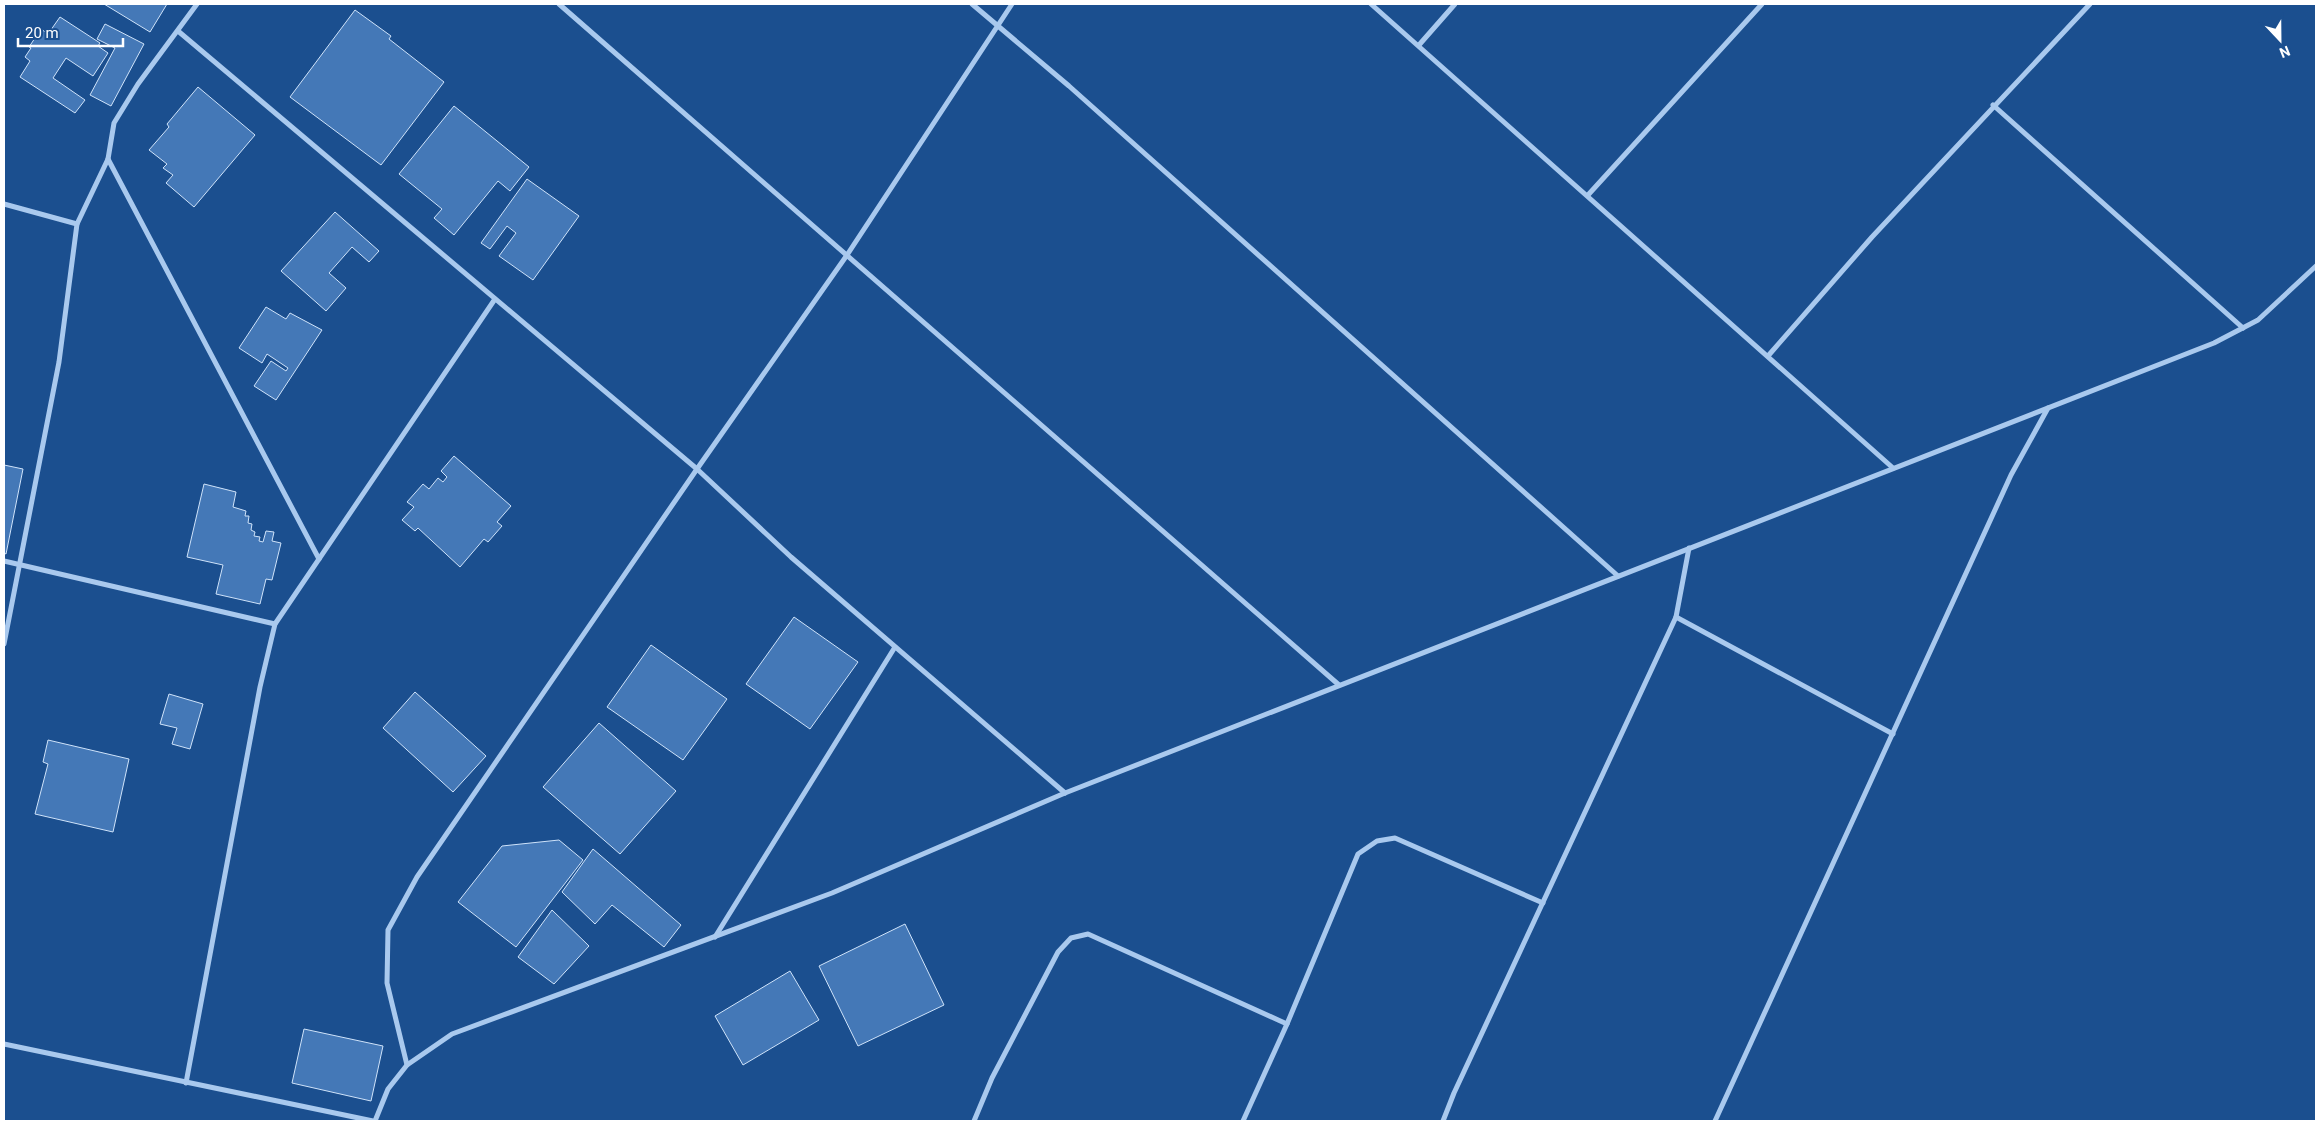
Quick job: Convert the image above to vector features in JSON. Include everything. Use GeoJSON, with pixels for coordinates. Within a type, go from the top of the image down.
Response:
{"type":"FeatureCollection","features":[{"type":"Feature","properties":{"kind":"street"},"geometry":{"type":"LineString","coordinates":[[4,644],[59,362],[77,224],[108,159],[114,123],[138,84],[197,4]]}},
{"type":"Feature","properties":{"kind":"street"},"geometry":{"type":"LineString","coordinates":[[559,4],[1340,685]]}},
{"type":"Feature","properties":{"kind":"street"},"geometry":{"type":"LineString","coordinates":[[972,4],[1068,86],[1618,576]]}},
{"type":"Feature","properties":{"kind":"street"},"geometry":{"type":"LineString","coordinates":[[407,1065],[387,983],[388,930],[417,877],[696,469],[847,255],[1012,4]]}},
{"type":"Feature","properties":{"kind":"street"},"geometry":{"type":"LineString","coordinates":[[1371,4],[1894,468]]}},
{"type":"Feature","properties":{"kind":"street"},"geometry":{"type":"LineString","coordinates":[[1418,45],[1455,4]]}},
{"type":"Feature","properties":{"kind":"street"},"geometry":{"type":"LineString","coordinates":[[1588,195],[1762,4]]}},
{"type":"Feature","properties":{"kind":"street"},"geometry":{"type":"LineString","coordinates":[[1768,356],[1872,237],[1993,105],[2090,4]]}},
{"type":"Feature","properties":{"kind":"street"},"geometry":{"type":"LineString","coordinates":[[178,31],[696,469],[791,557],[1065,794]]}},
{"type":"Feature","properties":{"kind":"street"},"geometry":{"type":"LineString","coordinates":[[1993,105],[2243,328]]}},
{"type":"Feature","properties":{"kind":"street"},"geometry":{"type":"LineString","coordinates":[[108,159],[319,559]]}},
{"type":"Feature","properties":{"kind":"street"},"geometry":{"type":"LineString","coordinates":[[4,204],[77,224]]}},
{"type":"Feature","properties":{"kind":"street"},"geometry":{"type":"LineString","coordinates":[[4,1044],[374,1121],[388,1089],[407,1065],[452,1034],[832,893],[1065,794],[2214,343],[2258,320],[2316,266]]}},
{"type":"Feature","properties":{"kind":"street"},"geometry":{"type":"LineString","coordinates":[[186,1083],[260,687],[275,624],[495,299]]}},
{"type":"Feature","properties":{"kind":"street"},"geometry":{"type":"LineString","coordinates":[[1715,1121],[2011,475],[2048,408]]}},
{"type":"Feature","properties":{"kind":"street"},"geometry":{"type":"LineString","coordinates":[[1443,1121],[1454,1092],[1676,617],[1689,548]]}},
{"type":"Feature","properties":{"kind":"street"},"geometry":{"type":"LineString","coordinates":[[4,561],[275,624]]}},
{"type":"Feature","properties":{"kind":"street"},"geometry":{"type":"LineString","coordinates":[[1676,617],[1893,734]]}},
{"type":"Feature","properties":{"kind":"street"},"geometry":{"type":"LineString","coordinates":[[715,937],[895,647]]}},
{"type":"Feature","properties":{"kind":"street"},"geometry":{"type":"LineString","coordinates":[[1243,1121],[1287,1024],[1358,854],[1377,841],[1395,838],[1543,903]]}},
{"type":"Feature","properties":{"kind":"street"},"geometry":{"type":"LineString","coordinates":[[974,1121],[992,1078],[1058,952],[1071,938],[1088,934],[1287,1024]]}},
{"type":"Feature","properties":{"kind":"building"},"geometry":{"type":"Polygon","coordinates":[[[104,4],[167,4],[150,32],[104,4]]]}},
{"type":"Feature","properties":{"kind":"building"},"geometry":{"type":"Polygon","coordinates":[[[355,10],[391,36],[389,39],[444,82],[381,165],[290,97],[355,10]]]}},
{"type":"Feature","properties":{"kind":"building"},"geometry":{"type":"Polygon","coordinates":[[[60,17],[100,43],[98,46],[108,53],[93,76],[66,58],[53,78],[85,100],[75,113],[20,77],[30,61],[25,57],[31,48],[29,47],[41,29],[48,34],[60,17]]]}},
{"type":"Feature","properties":{"kind":"building"},"geometry":{"type":"Polygon","coordinates":[[[105,24],[144,44],[111,106],[90,95],[115,48],[97,39],[105,24]]]}},
{"type":"Feature","properties":{"kind":"building"},"geometry":{"type":"Polygon","coordinates":[[[198,87],[255,135],[194,207],[166,183],[173,175],[163,168],[167,164],[149,150],[169,127],[167,124],[198,87]]]}},
{"type":"Feature","properties":{"kind":"building"},"geometry":{"type":"Polygon","coordinates":[[[454,106],[529,167],[510,191],[498,181],[454,235],[434,218],[442,209],[399,174],[454,106]]]}},
{"type":"Feature","properties":{"kind":"building"},"geometry":{"type":"Polygon","coordinates":[[[527,179],[579,216],[533,280],[499,256],[516,233],[507,226],[490,249],[481,243],[527,179]]]}},
{"type":"Feature","properties":{"kind":"building"},"geometry":{"type":"Polygon","coordinates":[[[335,212],[379,251],[369,262],[352,247],[329,273],[346,288],[326,311],[281,271],[335,212]]]}},
{"type":"Feature","properties":{"kind":"building"},"geometry":{"type":"Polygon","coordinates":[[[266,307],[286,319],[290,313],[322,330],[276,400],[254,386],[271,361],[286,371],[288,368],[267,354],[262,363],[239,348],[266,307]]]}},
{"type":"Feature","properties":{"kind":"building"},"geometry":{"type":"Polygon","coordinates":[[[454,456],[511,506],[497,522],[502,526],[488,542],[484,539],[460,567],[418,528],[415,531],[402,520],[414,507],[407,502],[423,484],[429,489],[438,478],[443,482],[447,477],[441,471],[454,456]]]}},
{"type":"Feature","properties":{"kind":"building"},"geometry":{"type":"Polygon","coordinates":[[[4,465],[23,469],[6,554],[4,553],[4,465]]]}},
{"type":"Feature","properties":{"kind":"building"},"geometry":{"type":"Polygon","coordinates":[[[204,484],[236,492],[233,507],[246,511],[245,516],[249,516],[248,523],[252,524],[251,530],[255,532],[254,536],[260,537],[259,541],[263,542],[266,531],[274,532],[272,541],[281,543],[272,580],[266,579],[260,604],[216,594],[223,565],[187,557],[204,484]]]}},
{"type":"Feature","properties":{"kind":"building"},"geometry":{"type":"Polygon","coordinates":[[[794,617],[858,662],[810,729],[746,684],[794,617]]]}},
{"type":"Feature","properties":{"kind":"building"},"geometry":{"type":"Polygon","coordinates":[[[651,645],[727,699],[683,760],[607,707],[651,645]]]}},
{"type":"Feature","properties":{"kind":"building"},"geometry":{"type":"Polygon","coordinates":[[[415,692],[486,756],[453,792],[383,728],[415,692]]]}},
{"type":"Feature","properties":{"kind":"building"},"geometry":{"type":"Polygon","coordinates":[[[169,694],[203,704],[190,749],[172,744],[177,728],[160,724],[169,694]]]}},
{"type":"Feature","properties":{"kind":"building"},"geometry":{"type":"Polygon","coordinates":[[[599,723],[676,791],[620,854],[543,787],[599,723]]]}},
{"type":"Feature","properties":{"kind":"building"},"geometry":{"type":"Polygon","coordinates":[[[48,740],[129,759],[113,832],[35,814],[48,764],[43,762],[48,740]]]}},
{"type":"Feature","properties":{"kind":"building"},"geometry":{"type":"Polygon","coordinates":[[[559,840],[583,860],[516,947],[458,902],[502,846],[559,840]]]}},
{"type":"Feature","properties":{"kind":"building"},"geometry":{"type":"Polygon","coordinates":[[[593,849],[681,925],[664,947],[612,905],[595,924],[562,892],[593,849]]]}},
{"type":"Feature","properties":{"kind":"building"},"geometry":{"type":"Polygon","coordinates":[[[552,910],[589,946],[554,984],[518,957],[552,910]]]}},
{"type":"Feature","properties":{"kind":"building"},"geometry":{"type":"Polygon","coordinates":[[[905,924],[944,1005],[858,1046],[819,966],[905,924]]]}},
{"type":"Feature","properties":{"kind":"building"},"geometry":{"type":"Polygon","coordinates":[[[790,971],[819,1020],[743,1065],[715,1016],[790,971]]]}},
{"type":"Feature","properties":{"kind":"building"},"geometry":{"type":"Polygon","coordinates":[[[304,1029],[383,1046],[371,1101],[292,1083],[304,1029]]]}}]}
